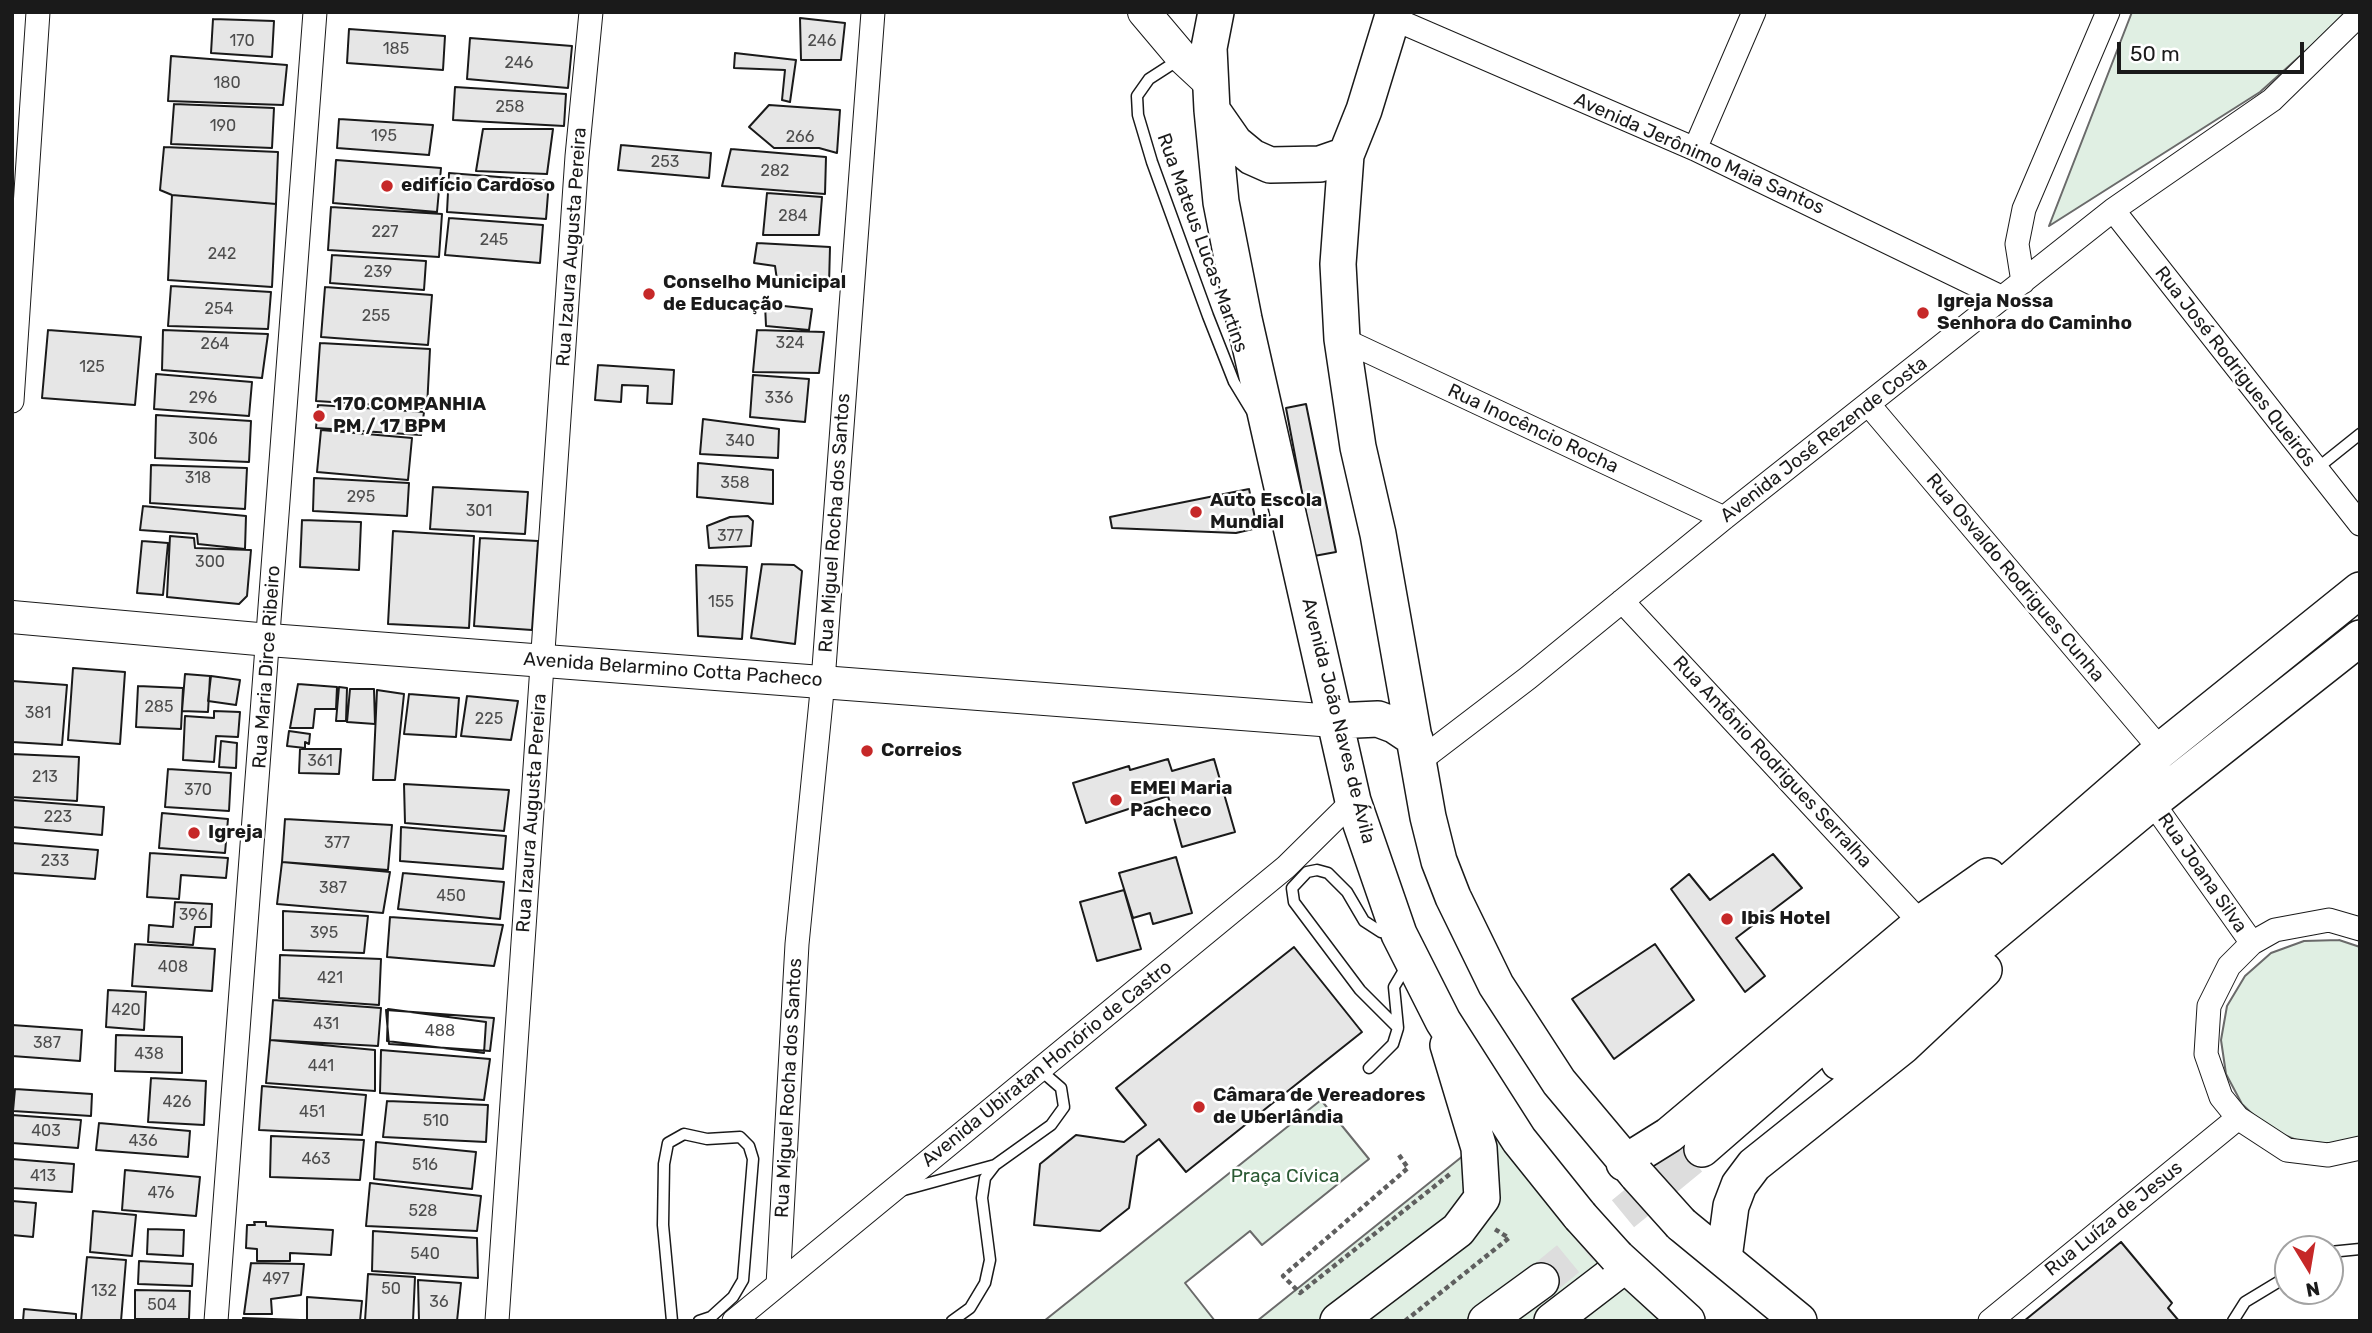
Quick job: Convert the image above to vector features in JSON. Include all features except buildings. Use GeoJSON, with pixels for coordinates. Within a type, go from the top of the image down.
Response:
{"type":"FeatureCollection","features":[{"type":"Feature","properties":{"kind":"main road","name":"Avenida João Naves de Ávila"},"geometry":{"type":"LineString","coordinates":[[1216,12],[1209,48],[1211,97],[1222,202],[1244,319],[1276,450],[1353,801],[1405,947],[1443,1021],[1519,1140],[1580,1216],[1621,1261],[1676,1313]]}},
{"type":"Feature","properties":{"kind":"main road"},"geometry":{"type":"LineString","coordinates":[[1393,15],[1364,110],[1346,155],[1338,264],[1342,339],[1358,447],[1378,534],[1416,750],[1439,861],[1469,933],[1529,1040],[1630,1169],[1681,1224],[1800,1321]]}},
{"type":"Feature","properties":{"kind":"main road"},"geometry":{"type":"LineString","coordinates":[[1211,97],[1235,143],[1252,158],[1270,165],[1320,164],[1346,155]]}},
{"type":"Feature","properties":{"kind":"main road"},"geometry":{"type":"LineString","coordinates":[[1724,1258],[1731,1206],[1739,1185],[1754,1165],[1903,1046],[1989,966],[2120,810],[2161,750],[2360,590]]}},
{"type":"Feature","properties":{"kind":"main road"},"geometry":{"type":"LineString","coordinates":[[1630,1169],[1921,923],[2059,827],[2152,802],[2360,638]]}},
{"type":"Feature","properties":{"kind":"main road"},"geometry":{"type":"LineString","coordinates":[[1334,721],[1378,719],[1394,724],[1416,750]]}},
{"type":"Feature","properties":{"kind":"main road"},"geometry":{"type":"LineString","coordinates":[[1708,1157],[2120,810]]}},
{"type":"Feature","properties":{"kind":"main road"},"geometry":{"type":"LineString","coordinates":[[1338,1321],[1458,1230],[1472,1215],[1482,1198],[1482,1171],[1474,1129],[1453,1071],[1443,1021]]}},
{"type":"Feature","properties":{"kind":"main road"},"geometry":{"type":"LineString","coordinates":[[1486,1321],[1549,1299],[1621,1261]]}},
{"type":"Feature","properties":{"kind":"main road"},"geometry":{"type":"LineString","coordinates":[[1521,1321],[1549,1299]]}},
{"type":"Feature","properties":{"kind":"street"},"geometry":{"type":"LineString","coordinates":[[12,401],[38,12]]}},
{"type":"Feature","properties":{"kind":"street","name":"Rua Maria Dirce Ribeiro"},"geometry":{"type":"LineString","coordinates":[[216,1321],[315,12]]}},
{"type":"Feature","properties":{"kind":"street","name":"Rua Izaura Augusta Pereira"},"geometry":{"type":"LineString","coordinates":[[497,1321],[577,156],[591,12]]}},
{"type":"Feature","properties":{"kind":"street","name":"Rua Miguel Rocha dos Santos"},"geometry":{"type":"LineString","coordinates":[[778,1285],[797,944],[823,681],[873,12]]}},
{"type":"Feature","properties":{"kind":"street"},"geometry":{"type":"LineString","coordinates":[[1144,12],[1211,97]]}},
{"type":"Feature","properties":{"kind":"street"},"geometry":{"type":"LineString","coordinates":[[1695,149],[1754,12]]}},
{"type":"Feature","properties":{"kind":"street"},"geometry":{"type":"LineString","coordinates":[[2023,282],[2017,244],[2024,209],[2108,12]]}},
{"type":"Feature","properties":{"kind":"street","name":"Avenida Jerônimo Maia Santos"},"geometry":{"type":"LineString","coordinates":[[1393,15],[1695,149],[2003,298]]}},
{"type":"Feature","properties":{"kind":"street","name":"Avenida José Rezende Costa"},"geometry":{"type":"LineString","coordinates":[[1416,750],[1528,678],[1724,518],[2113,209],[2272,100],[2357,21]]}},
{"type":"Feature","properties":{"kind":"street","name":"Rua José Rodrigues Queirós"},"geometry":{"type":"LineString","coordinates":[[2113,209],[2360,524]]}},
{"type":"Feature","properties":{"kind":"street","name":"Rua Inocêncio Rocha"},"geometry":{"type":"LineString","coordinates":[[1342,339],[1724,518]]}},
{"type":"Feature","properties":{"kind":"street","name":"Rua Osvaldo Rodrigues Cunha"},"geometry":{"type":"LineString","coordinates":[[1869,405],[2161,750]]}},
{"type":"Feature","properties":{"kind":"street","name":"Rua Antônio Rodrigues Serralha"},"geometry":{"type":"LineString","coordinates":[[1622,601],[1921,923]]}},
{"type":"Feature","properties":{"kind":"street","name":"Avenida Belarmino Cotta Pacheco"},"geometry":{"type":"LineString","coordinates":[[12,617],[269,640],[1334,721]]}},
{"type":"Feature","properties":{"kind":"street","name":"Avenida Ubiratan Honório de Castro"},"geometry":{"type":"LineString","coordinates":[[734,1321],[1286,867],[1353,801]]}},
{"type":"Feature","properties":{"kind":"street","name":"Rua Joana Silva"},"geometry":{"type":"LineString","coordinates":[[2152,802],[2252,943]]}},
{"type":"Feature","properties":{"kind":"street"},"geometry":{"type":"LineString","coordinates":[[2360,929],[2329,920],[2275,930],[2252,943],[2229,966],[2209,1006],[2206,1054],[2221,1097],[2238,1118],[2287,1150],[2328,1155],[2360,1148]]}},
{"type":"Feature","properties":{"kind":"street","name":"Rua Luíza de Jesus"},"geometry":{"type":"LineString","coordinates":[[1990,1321],[2238,1118]]}},
{"type":"Feature","properties":{"kind":"lane","name":"Rua Mateus Lucas Martins"},"geometry":{"type":"LineString","coordinates":[[1182,57],[1149,79],[1137,96],[1138,115],[1152,162],[1234,382],[1276,450]]}},
{"type":"Feature","properties":{"kind":"lane"},"geometry":{"type":"LineString","coordinates":[[2315,470],[2360,433]]}},
{"type":"Feature","properties":{"kind":"lane"},"geometry":{"type":"LineString","coordinates":[[1286,867],[1284,886],[1294,902],[1360,990],[1398,1028]]}},
{"type":"Feature","properties":{"kind":"lane"},"geometry":{"type":"LineString","coordinates":[[1294,902],[1292,888],[1300,877],[1317,870],[1328,873],[1347,892],[1371,927],[1405,947],[1391,1008],[1380,1010]]}},
{"type":"Feature","properties":{"kind":"lane"},"geometry":{"type":"LineString","coordinates":[[1369,1068],[1394,1044],[1398,1028],[1395,996]]}},
{"type":"Feature","properties":{"kind":"lane"},"geometry":{"type":"LineString","coordinates":[[952,1321],[970,1308],[985,1283],[990,1260],[982,1198],[985,1178],[996,1165],[1051,1125],[1064,1107],[1061,1088],[1039,1069]]}},
{"type":"Feature","properties":{"kind":"lane"},"geometry":{"type":"LineString","coordinates":[[671,1321],[663,1225],[664,1164],[668,1143],[684,1134],[707,1139],[740,1137],[750,1146],[753,1160],[743,1280],[733,1297],[711,1317],[699,1321]]}},
{"type":"Feature","properties":{"kind":"lane"},"geometry":{"type":"LineString","coordinates":[[887,1195],[996,1165]]}},
{"type":"Feature","properties":{"kind":"lane"},"geometry":{"type":"LineString","coordinates":[[2233,1321],[2245,1301],[2274,1284]]}},
{"type":"Feature","properties":{"kind":"path"},"geometry":{"type":"LineString","coordinates":[[1399,1155],[1408,1168],[1283,1276],[1300,1293],[1450,1174],[1456,1181]]}},
{"type":"Feature","properties":{"kind":"path"},"geometry":{"type":"LineString","coordinates":[[1405,1321],[1509,1238],[1472,1215]]}},
{"type":"Feature","properties":{"kind":"green space"},"geometry":{"type":"Polygon","coordinates":[[[2132,12],[2349,12],[2260,92],[2049,226],[2132,12]]]}},
{"type":"Feature","properties":{"kind":"green space"},"geometry":{"type":"Polygon","coordinates":[[[2339,940],[2360,947],[2360,1137],[2334,1144],[2299,1141],[2267,1128],[2242,1104],[2226,1074],[2221,1040],[2227,1006],[2245,976],[2271,953],[2304,941],[2339,940]]]}},
{"type":"Feature","properties":{"kind":"green space","name":"Praça Cívica"},"geometry":{"type":"Polygon","coordinates":[[[1321,1100],[1369,1159],[1262,1245],[1250,1231],[1185,1283],[1215,1321],[1044,1321],[1321,1100]]]}},
{"type":"Feature","properties":{"kind":"green space"},"geometry":{"type":"Polygon","coordinates":[[[1499,1127],[1666,1321],[1257,1321],[1499,1127]]]}},
{"type":"Feature","properties":{"kind":"tunnel"},"geometry":{"type":"LineString","coordinates":[[1541,1281],[1702,1149]]}},
{"type":"Feature","properties":{"kind":"place","name":"edifício Cardoso"},"geometry":{"type":"Point","coordinates":[387,186]}},
{"type":"Feature","properties":{"kind":"place","name":"Conselho Municipal de Educação"},"geometry":{"type":"Point","coordinates":[649,294]}},
{"type":"Feature","properties":{"kind":"place","name":"Igreja Nossa Senhora do Caminho"},"geometry":{"type":"Point","coordinates":[1923,313]}},
{"type":"Feature","properties":{"kind":"place","name":"170 COMPANHIA PM / 17 BPM"},"geometry":{"type":"Point","coordinates":[319,416]}},
{"type":"Feature","properties":{"kind":"place","name":"Auto Escola Mundial"},"geometry":{"type":"Point","coordinates":[1196,512]}},
{"type":"Feature","properties":{"kind":"place","name":"Correios"},"geometry":{"type":"Point","coordinates":[867,751]}},
{"type":"Feature","properties":{"kind":"place","name":"EMEI Maria Pacheco"},"geometry":{"type":"Point","coordinates":[1116,800]}},
{"type":"Feature","properties":{"kind":"place","name":"Igreja"},"geometry":{"type":"Point","coordinates":[194,833]}},
{"type":"Feature","properties":{"kind":"place","name":"Ibis Hotel"},"geometry":{"type":"Point","coordinates":[1727,919]}},
{"type":"Feature","properties":{"kind":"place","name":"Câmara de Vereadores de Uberlândia"},"geometry":{"type":"Point","coordinates":[1199,1107]}}]}
